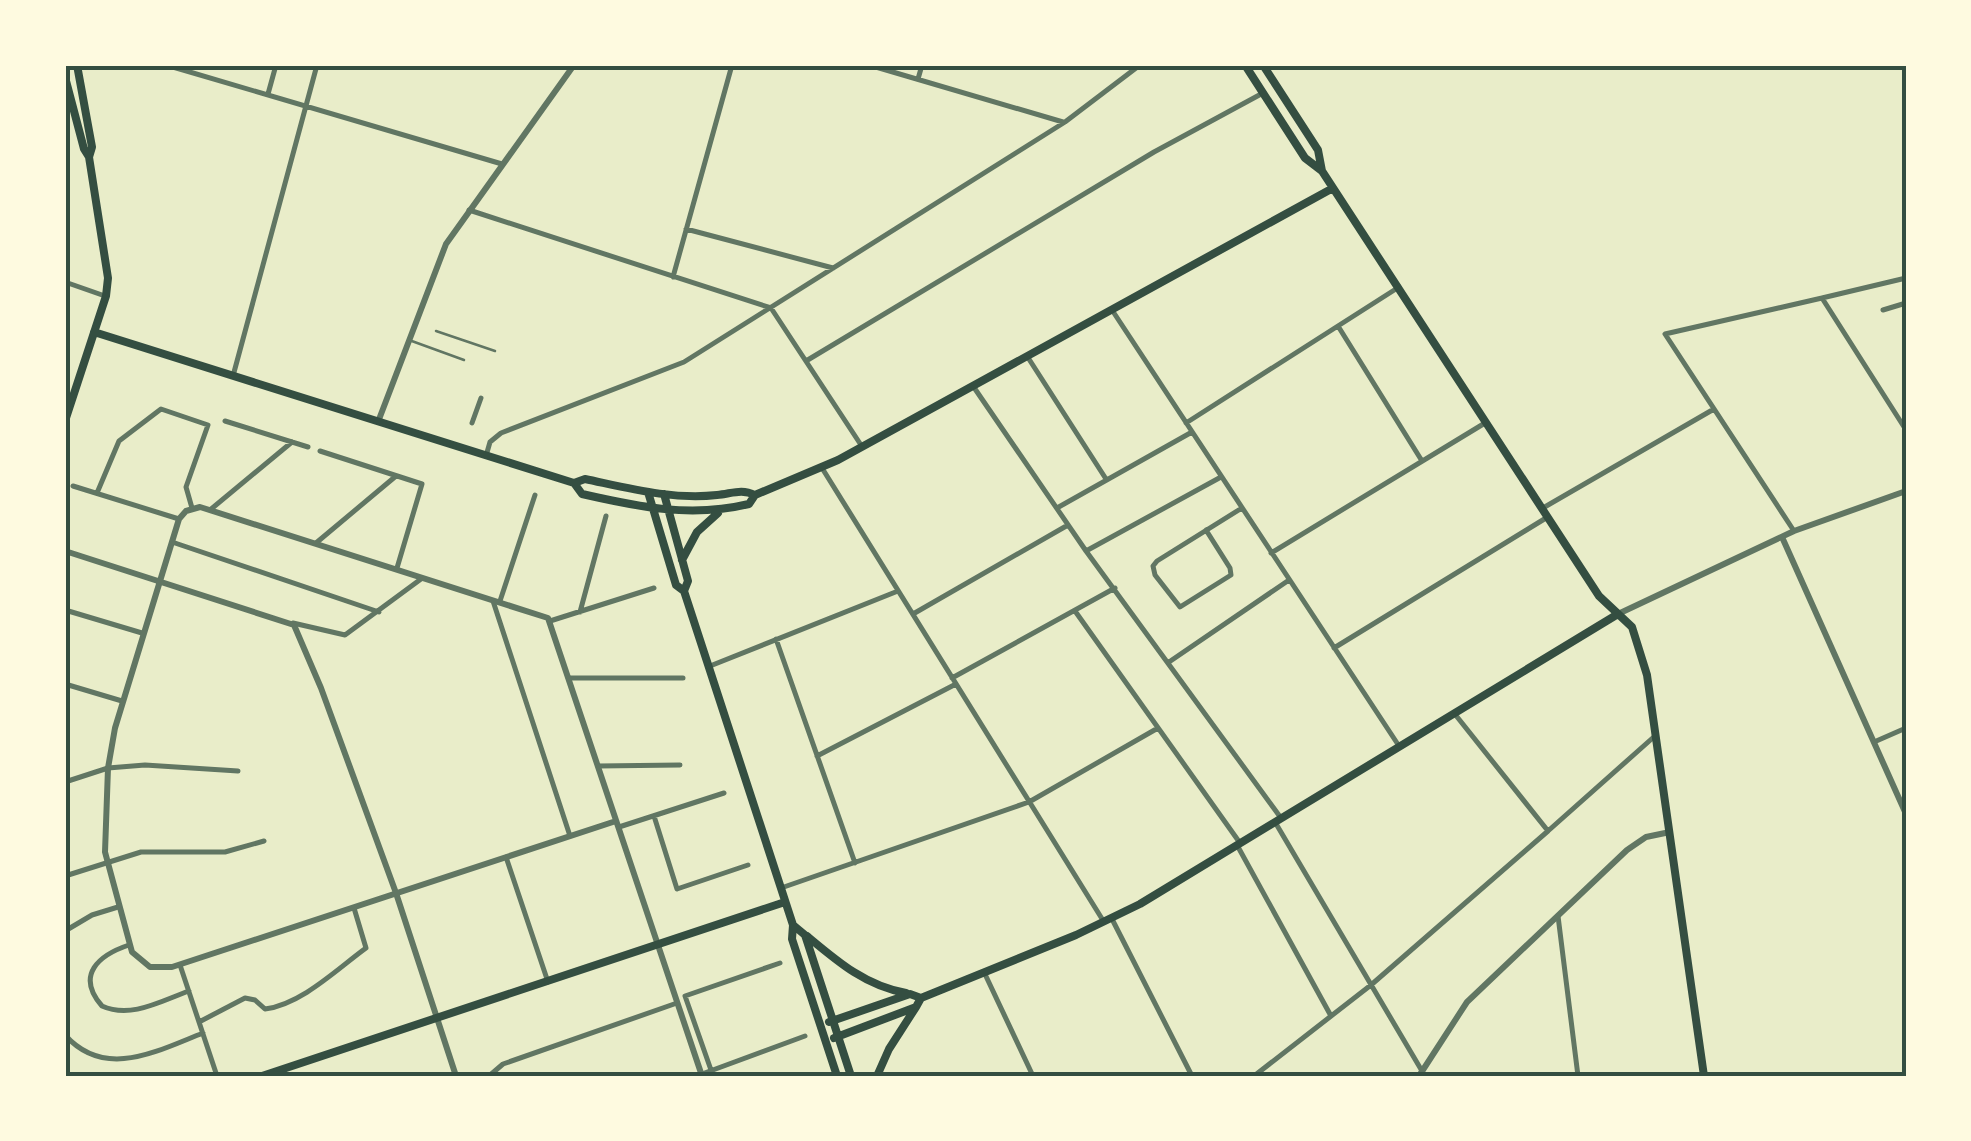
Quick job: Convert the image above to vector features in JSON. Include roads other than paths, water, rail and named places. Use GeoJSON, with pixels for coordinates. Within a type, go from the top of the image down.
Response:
{"type":"FeatureCollection","features":[{"type":"Feature","properties":{"kind":"main road"},"geometry":{"type":"LineString","coordinates":[[77,65],[92,147],[89,157]]}},
{"type":"Feature","properties":{"kind":"main road"},"geometry":{"type":"LineString","coordinates":[[1245,65],[1305,158],[1322,171],[1599,596],[1632,627],[1639,639],[1704,1076]]}},
{"type":"Feature","properties":{"kind":"main road"},"geometry":{"type":"LineString","coordinates":[[1263,65],[1318,150],[1322,171]]}},
{"type":"Feature","properties":{"kind":"main road"},"geometry":{"type":"LineString","coordinates":[[65,76],[89,157],[107,258],[106,296],[65,420]]}},
{"type":"Feature","properties":{"kind":"main road"},"geometry":{"type":"LineString","coordinates":[[94,332],[574,483],[582,494],[653,510],[720,512],[749,504],[754,495],[862,447],[1333,188]]}},
{"type":"Feature","properties":{"kind":"main road"},"geometry":{"type":"LineString","coordinates":[[574,483],[585,478],[664,494],[717,496],[745,490],[754,495]]}},
{"type":"Feature","properties":{"kind":"main road"},"geometry":{"type":"LineString","coordinates":[[648,492],[793,925],[792,939],[836,1076]]}},
{"type":"Feature","properties":{"kind":"main road"},"geometry":{"type":"LineString","coordinates":[[664,494],[688,582],[684,591]]}},
{"type":"Feature","properties":{"kind":"main road"},"geometry":{"type":"LineString","coordinates":[[682,560],[697,532],[720,512]]}},
{"type":"Feature","properties":{"kind":"main road"},"geometry":{"type":"LineString","coordinates":[[876,1076],[921,998],[1108,920],[1618,614]]}},
{"type":"Feature","properties":{"kind":"main road"},"geometry":{"type":"LineString","coordinates":[[262,1076],[785,902]]}},
{"type":"Feature","properties":{"kind":"main road"},"geometry":{"type":"LineString","coordinates":[[793,925],[854,974],[884,989],[921,998]]}},
{"type":"Feature","properties":{"kind":"main road"},"geometry":{"type":"LineString","coordinates":[[805,934],[851,1076]]}},
{"type":"Feature","properties":{"kind":"main road"},"geometry":{"type":"LineString","coordinates":[[820,1025],[910,994]]}},
{"type":"Feature","properties":{"kind":"main road"},"geometry":{"type":"LineString","coordinates":[[826,1042],[916,1007]]}},
{"type":"Feature","properties":{"kind":"street"},"geometry":{"type":"LineString","coordinates":[[166,65],[502,164]]}},
{"type":"Feature","properties":{"kind":"street"},"geometry":{"type":"LineString","coordinates":[[268,94],[276,65]]}},
{"type":"Feature","properties":{"kind":"street"},"geometry":{"type":"LineString","coordinates":[[234,376],[317,65]]}},
{"type":"Feature","properties":{"kind":"street"},"geometry":{"type":"LineString","coordinates":[[378,422],[438,258],[574,65]]}},
{"type":"Feature","properties":{"kind":"street"},"geometry":{"type":"LineString","coordinates":[[673,276],[732,65]]}},
{"type":"Feature","properties":{"kind":"street"},"geometry":{"type":"LineString","coordinates":[[869,65],[1065,122]]}},
{"type":"Feature","properties":{"kind":"street"},"geometry":{"type":"LineString","coordinates":[[918,79],[922,65]]}},
{"type":"Feature","properties":{"kind":"street"},"geometry":{"type":"LineString","coordinates":[[486,456],[490,442],[501,433],[684,362],[1065,122],[1140,65]]}},
{"type":"Feature","properties":{"kind":"street"},"geometry":{"type":"LineString","coordinates":[[806,361],[1154,152],[1263,93]]}},
{"type":"Feature","properties":{"kind":"street"},"geometry":{"type":"LineString","coordinates":[[469,210],[771,308],[862,447]]}},
{"type":"Feature","properties":{"kind":"street"},"geometry":{"type":"LineString","coordinates":[[686,229],[833,268]]}},
{"type":"Feature","properties":{"kind":"street"},"geometry":{"type":"LineString","coordinates":[[1794,531],[1665,334],[1906,278]]}},
{"type":"Feature","properties":{"kind":"street"},"geometry":{"type":"LineString","coordinates":[[65,282],[106,296]]}},
{"type":"Feature","properties":{"kind":"street"},"geometry":{"type":"LineString","coordinates":[[1186,423],[1399,288]]}},
{"type":"Feature","properties":{"kind":"street"},"geometry":{"type":"LineString","coordinates":[[1822,298],[1906,430]]}},
{"type":"Feature","properties":{"kind":"street"},"geometry":{"type":"LineString","coordinates":[[1883,310],[1906,303]]}},
{"type":"Feature","properties":{"kind":"street"},"geometry":{"type":"LineString","coordinates":[[1112,310],[1399,747]]}},
{"type":"Feature","properties":{"kind":"street"},"geometry":{"type":"LineString","coordinates":[[1338,326],[1422,461]]}},
{"type":"Feature","properties":{"kind":"street"},"geometry":{"type":"LineString","coordinates":[[1027,356],[1106,479]]}},
{"type":"Feature","properties":{"kind":"street"},"geometry":{"type":"LineString","coordinates":[[65,382],[76,386]]}},
{"type":"Feature","properties":{"kind":"street"},"geometry":{"type":"LineString","coordinates":[[973,386],[1278,820],[1420,1074],[1460,1011],[1558,916],[1638,841],[1670,832]]}},
{"type":"Feature","properties":{"kind":"street"},"geometry":{"type":"LineString","coordinates":[[472,423],[481,398]]}},
{"type":"Feature","properties":{"kind":"street"},"geometry":{"type":"LineString","coordinates":[[97,493],[119,441],[161,409],[208,425],[186,487],[192,508]]}},
{"type":"Feature","properties":{"kind":"street"},"geometry":{"type":"LineString","coordinates":[[1334,648],[1714,410]]}},
{"type":"Feature","properties":{"kind":"street"},"geometry":{"type":"LineString","coordinates":[[225,421],[308,447]]}},
{"type":"Feature","properties":{"kind":"street"},"geometry":{"type":"LineString","coordinates":[[1272,553],[1485,422]]}},
{"type":"Feature","properties":{"kind":"street"},"geometry":{"type":"LineString","coordinates":[[1057,508],[1192,432]]}},
{"type":"Feature","properties":{"kind":"street"},"geometry":{"type":"LineString","coordinates":[[210,510],[292,442]]}},
{"type":"Feature","properties":{"kind":"street"},"geometry":{"type":"LineString","coordinates":[[320,451],[422,484],[396,568]]}},
{"type":"Feature","properties":{"kind":"street"},"geometry":{"type":"LineString","coordinates":[[822,468],[1029,802],[1108,920],[1192,1076]]}},
{"type":"Feature","properties":{"kind":"street"},"geometry":{"type":"LineString","coordinates":[[316,543],[396,476]]}},
{"type":"Feature","properties":{"kind":"street"},"geometry":{"type":"LineString","coordinates":[[1086,552],[1221,477]]}},
{"type":"Feature","properties":{"kind":"street"},"geometry":{"type":"LineString","coordinates":[[73,486],[180,519]]}},
{"type":"Feature","properties":{"kind":"street"},"geometry":{"type":"LineString","coordinates":[[1618,614],[1794,531],[1906,492]]}},
{"type":"Feature","properties":{"kind":"street"},"geometry":{"type":"LineString","coordinates":[[535,494],[496,599],[570,836]]}},
{"type":"Feature","properties":{"kind":"street"},"geometry":{"type":"LineString","coordinates":[[702,1074],[658,947],[618,824],[550,622],[541,613],[210,510],[192,508],[180,519],[142,634],[108,768],[106,862],[118,907],[136,958],[150,967],[164,969],[570,836],[618,824],[654,816],[724,793]]}},
{"type":"Feature","properties":{"kind":"street"},"geometry":{"type":"LineString","coordinates":[[1206,530],[1231,574],[1180,607],[1155,575],[1153,566],[1157,560],[1206,530],[1242,508]]}},
{"type":"Feature","properties":{"kind":"street"},"geometry":{"type":"LineString","coordinates":[[580,612],[606,516]]}},
{"type":"Feature","properties":{"kind":"street"},"geometry":{"type":"LineString","coordinates":[[913,614],[1068,525]]}},
{"type":"Feature","properties":{"kind":"street"},"geometry":{"type":"LineString","coordinates":[[1782,537],[1906,814]]}},
{"type":"Feature","properties":{"kind":"street"},"geometry":{"type":"LineString","coordinates":[[172,542],[379,612]]}},
{"type":"Feature","properties":{"kind":"street"},"geometry":{"type":"LineString","coordinates":[[65,551],[290,622],[345,635],[424,577]]}},
{"type":"Feature","properties":{"kind":"street"},"geometry":{"type":"LineString","coordinates":[[1169,662],[1290,580]]}},
{"type":"Feature","properties":{"kind":"street"},"geometry":{"type":"LineString","coordinates":[[550,622],[654,588]]}},
{"type":"Feature","properties":{"kind":"street"},"geometry":{"type":"LineString","coordinates":[[817,756],[1115,588]]}},
{"type":"Feature","properties":{"kind":"street"},"geometry":{"type":"LineString","coordinates":[[708,666],[898,591]]}},
{"type":"Feature","properties":{"kind":"street"},"geometry":{"type":"LineString","coordinates":[[65,610],[142,634]]}},
{"type":"Feature","properties":{"kind":"street"},"geometry":{"type":"LineString","coordinates":[[1075,611],[1239,844],[1331,1016]]}},
{"type":"Feature","properties":{"kind":"street"},"geometry":{"type":"LineString","coordinates":[[290,622],[301,636],[321,688],[396,894],[456,1076]]}},
{"type":"Feature","properties":{"kind":"street"},"geometry":{"type":"LineString","coordinates":[[776,640],[855,863]]}},
{"type":"Feature","properties":{"kind":"street"},"geometry":{"type":"LineString","coordinates":[[569,678],[683,678]]}},
{"type":"Feature","properties":{"kind":"street"},"geometry":{"type":"LineString","coordinates":[[65,684],[122,701]]}},
{"type":"Feature","properties":{"kind":"street"},"geometry":{"type":"LineString","coordinates":[[1454,713],[1548,831]]}},
{"type":"Feature","properties":{"kind":"street"},"geometry":{"type":"LineString","coordinates":[[781,888],[1029,802],[1158,728]]}},
{"type":"Feature","properties":{"kind":"street"},"geometry":{"type":"LineString","coordinates":[[1874,742],[1906,728]]}},
{"type":"Feature","properties":{"kind":"street"},"geometry":{"type":"LineString","coordinates":[[1254,1076],[1371,985],[1656,735]]}},
{"type":"Feature","properties":{"kind":"street"},"geometry":{"type":"LineString","coordinates":[[598,766],[680,765]]}},
{"type":"Feature","properties":{"kind":"street"},"geometry":{"type":"LineString","coordinates":[[65,782],[108,768],[238,771]]}},
{"type":"Feature","properties":{"kind":"street"},"geometry":{"type":"LineString","coordinates":[[654,816],[677,889],[748,864]]}},
{"type":"Feature","properties":{"kind":"street"},"geometry":{"type":"LineString","coordinates":[[65,876],[141,852],[225,852],[264,841]]}},
{"type":"Feature","properties":{"kind":"street"},"geometry":{"type":"LineString","coordinates":[[506,857],[548,982]]}},
{"type":"Feature","properties":{"kind":"street"},"geometry":{"type":"LineString","coordinates":[[65,931],[92,914],[118,907]]}},
{"type":"Feature","properties":{"kind":"street"},"geometry":{"type":"LineString","coordinates":[[199,1022],[245,998],[265,1009],[305,993],[366,948],[354,908]]}},
{"type":"Feature","properties":{"kind":"street"},"geometry":{"type":"LineString","coordinates":[[1558,916],[1578,1076]]}},
{"type":"Feature","properties":{"kind":"street"},"geometry":{"type":"LineString","coordinates":[[129,945],[104,955],[94,968],[92,989],[102,1006],[132,1011],[189,991]]}},
{"type":"Feature","properties":{"kind":"street"},"geometry":{"type":"LineString","coordinates":[[702,1074],[685,996],[780,963]]}},
{"type":"Feature","properties":{"kind":"street"},"geometry":{"type":"LineString","coordinates":[[180,965],[217,1076]]}},
{"type":"Feature","properties":{"kind":"street"},"geometry":{"type":"LineString","coordinates":[[984,972],[1033,1076]]}},
{"type":"Feature","properties":{"kind":"street"},"geometry":{"type":"LineString","coordinates":[[489,1076],[504,1064],[678,1003]]}},
{"type":"Feature","properties":{"kind":"street"},"geometry":{"type":"LineString","coordinates":[[65,1035],[80,1049],[116,1060],[140,1058],[202,1033]]}},
{"type":"Feature","properties":{"kind":"street"},"geometry":{"type":"LineString","coordinates":[[702,1074],[805,1036]]}},
{"type":"Feature","properties":{"kind":"lane"},"geometry":{"type":"LineString","coordinates":[[436,331],[495,351]]}},
{"type":"Feature","properties":{"kind":"lane"},"geometry":{"type":"LineString","coordinates":[[408,340],[464,360]]}}]}
